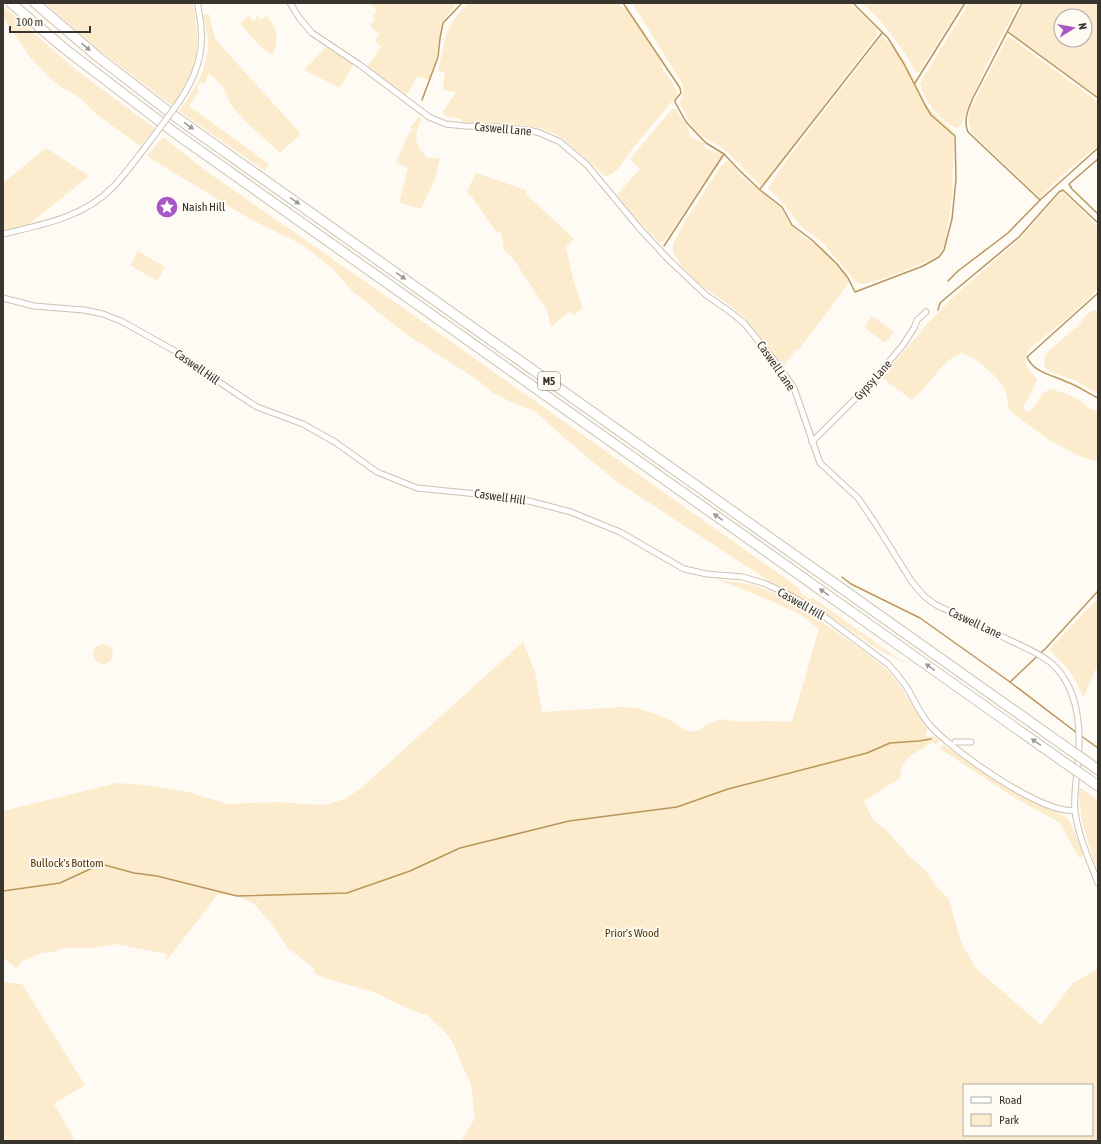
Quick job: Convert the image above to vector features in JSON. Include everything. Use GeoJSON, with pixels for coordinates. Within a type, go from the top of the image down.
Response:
{"type":"FeatureCollection","features":[{"type":"Feature","properties":{"kind":"highway","name":"M5"},"geometry":{"type":"LineString","coordinates":[[11,3],[65,49],[175,133],[1098,786]]}},
{"type":"Feature","properties":{"kind":"highway","name":"M5"},"geometry":{"type":"LineString","coordinates":[[35,3],[98,57],[172,114],[1098,770]]}},
{"type":"Feature","properties":{"kind":"street"},"geometry":{"type":"LineString","coordinates":[[3,234],[66,217],[98,201],[113,188],[147,145],[190,85],[197,68],[202,46],[198,3]]}},
{"type":"Feature","properties":{"kind":"street","name":"Caswell Lane"},"geometry":{"type":"LineString","coordinates":[[290,3],[300,19],[312,33],[360,65],[429,117],[446,124],[529,130],[550,137],[567,147],[596,174],[640,228],[668,259],[706,295],[733,314],[748,328],[790,382],[820,463],[858,498],[912,582],[925,597],[936,605],[1034,651],[1050,662],[1070,686],[1076,702],[1078,718],[1079,747],[1075,783],[1075,810],[1078,831],[1098,883]]}},
{"type":"Feature","properties":{"kind":"street","name":"Caswell Hill"},"geometry":{"type":"LineString","coordinates":[[3,298],[34,306],[84,310],[103,314],[121,321],[175,351],[257,407],[303,424],[335,442],[377,472],[417,488],[517,498],[571,512],[620,532],[684,568],[707,574],[743,577],[766,584],[793,597],[822,615],[888,664],[901,680],[928,723],[961,752],[1020,792],[1056,809],[1067,811],[1075,810]]}},
{"type":"Feature","properties":{"kind":"street","name":"Gypsy Lane"},"geometry":{"type":"LineString","coordinates":[[812,442],[870,385],[903,345],[914,328],[917,320],[926,312]]}},
{"type":"Feature","properties":{"kind":"street"},"geometry":{"type":"LineString","coordinates":[[955,742],[969,742],[962,748],[961,752]]}},
{"type":"Feature","properties":{"kind":"green space"},"geometry":{"type":"Polygon","coordinates":[[[45,3],[193,3],[196,19],[197,52],[189,78],[173,106],[94,46],[45,3]]]}},
{"type":"Feature","properties":{"kind":"green space"},"geometry":{"type":"Polygon","coordinates":[[[368,3],[457,3],[441,24],[436,60],[429,80],[417,77],[406,95],[366,68],[381,47],[375,41],[379,34],[370,26],[375,19],[373,16],[377,10],[368,3]]]}},
{"type":"Feature","properties":{"kind":"green space"},"geometry":{"type":"Polygon","coordinates":[[[468,3],[619,3],[620,6],[626,9],[630,14],[661,62],[664,72],[672,82],[678,94],[630,152],[618,169],[610,175],[605,176],[565,140],[554,133],[529,126],[466,124],[461,119],[448,117],[442,113],[456,92],[444,90],[443,85],[445,72],[438,71],[446,35],[452,22],[468,3]]]}},
{"type":"Feature","properties":{"kind":"green space"},"geometry":{"type":"Polygon","coordinates":[[[632,3],[850,3],[876,28],[878,33],[808,127],[762,185],[760,185],[724,149],[705,138],[692,126],[680,104],[683,91],[681,81],[632,3]]]}},
{"type":"Feature","properties":{"kind":"green space"},"geometry":{"type":"Polygon","coordinates":[[[860,3],[963,3],[919,72],[917,72],[899,44],[883,24],[875,15],[860,3]]]}},
{"type":"Feature","properties":{"kind":"green space"},"geometry":{"type":"Polygon","coordinates":[[[969,3],[1019,3],[986,66],[961,125],[957,128],[945,121],[934,110],[925,96],[920,83],[969,3]]]}},
{"type":"Feature","properties":{"kind":"green space"},"geometry":{"type":"Polygon","coordinates":[[[1024,3],[1098,3],[1098,98],[1008,33],[1024,3]]]}},
{"type":"Feature","properties":{"kind":"green space"},"geometry":{"type":"Polygon","coordinates":[[[3,6],[76,70],[156,129],[140,146],[95,113],[80,98],[61,87],[29,56],[3,17],[3,6]]]}},
{"type":"Feature","properties":{"kind":"green space"},"geometry":{"type":"Polygon","coordinates":[[[209,14],[215,39],[301,134],[280,153],[246,122],[231,105],[223,87],[209,73],[204,84],[200,82],[197,88],[199,91],[189,106],[269,164],[265,171],[179,111],[195,88],[206,62],[208,39],[203,15],[209,14]]]}},
{"type":"Feature","properties":{"kind":"green space"},"geometry":{"type":"Polygon","coordinates":[[[249,16],[253,21],[257,19],[256,16],[258,16],[260,20],[267,16],[274,26],[276,44],[273,55],[262,48],[240,24],[249,16]]]}},
{"type":"Feature","properties":{"kind":"green space"},"geometry":{"type":"Polygon","coordinates":[[[882,36],[905,61],[928,108],[951,129],[954,140],[952,197],[945,245],[935,257],[899,273],[862,284],[856,282],[823,243],[799,224],[784,204],[768,188],[786,161],[882,36]]]}},
{"type":"Feature","properties":{"kind":"green space"},"geometry":{"type":"Polygon","coordinates":[[[1008,36],[1098,102],[1098,146],[1068,170],[1040,198],[972,133],[969,124],[970,110],[1008,36]]]}},
{"type":"Feature","properties":{"kind":"green space"},"geometry":{"type":"Polygon","coordinates":[[[326,47],[354,63],[340,88],[304,70],[326,47]]]}},
{"type":"Feature","properties":{"kind":"green space"},"geometry":{"type":"Polygon","coordinates":[[[672,109],[677,111],[688,128],[690,135],[694,139],[704,143],[705,148],[723,155],[665,240],[659,242],[634,216],[617,195],[640,169],[630,159],[672,109]]]}},
{"type":"Feature","properties":{"kind":"green space"},"geometry":{"type":"Polygon","coordinates":[[[419,117],[422,119],[417,130],[416,140],[420,149],[428,158],[440,158],[435,179],[421,209],[399,203],[408,168],[396,162],[410,131],[413,129],[410,128],[419,117]]]}},
{"type":"Feature","properties":{"kind":"green space"},"geometry":{"type":"Polygon","coordinates":[[[163,137],[206,171],[419,319],[799,588],[800,592],[809,599],[813,598],[906,664],[878,649],[796,595],[769,581],[616,481],[563,437],[535,411],[520,406],[493,393],[479,381],[406,334],[352,291],[333,269],[301,244],[250,219],[147,156],[163,137]]]}},
{"type":"Feature","properties":{"kind":"green space"},"geometry":{"type":"Polygon","coordinates":[[[46,148],[89,176],[28,225],[3,237],[3,183],[46,148]]]}},
{"type":"Feature","properties":{"kind":"green space"},"geometry":{"type":"Polygon","coordinates":[[[729,161],[742,177],[780,207],[789,222],[803,237],[822,247],[845,272],[850,280],[798,350],[797,349],[784,365],[745,318],[697,282],[682,266],[673,252],[673,244],[684,223],[721,166],[729,161]]]}},
{"type":"Feature","properties":{"kind":"green space"},"geometry":{"type":"Polygon","coordinates":[[[476,173],[526,190],[526,194],[574,239],[566,247],[574,282],[583,308],[574,315],[568,312],[551,327],[547,310],[514,260],[504,250],[501,232],[497,233],[472,197],[468,194],[467,191],[476,173]]]}},
{"type":"Feature","properties":{"kind":"green space"},"geometry":{"type":"Polygon","coordinates":[[[1063,192],[1098,228],[1098,289],[1070,316],[1029,349],[1025,359],[1026,363],[1037,380],[1023,407],[1026,411],[1030,412],[1043,393],[1051,389],[1070,395],[1079,400],[1088,408],[1098,411],[1098,461],[1081,457],[1049,440],[1010,411],[1007,395],[1002,385],[992,373],[968,355],[962,353],[954,356],[912,400],[881,377],[950,300],[1022,237],[1060,193],[1063,192]]]}},
{"type":"Feature","properties":{"kind":"green space"},"geometry":{"type":"Polygon","coordinates":[[[138,251],[165,267],[157,281],[130,265],[138,251]]]}},
{"type":"Feature","properties":{"kind":"green space"},"geometry":{"type":"Polygon","coordinates":[[[1093,310],[1098,312],[1098,394],[1074,380],[1050,372],[1045,367],[1044,358],[1050,350],[1078,326],[1086,315],[1093,310]]]}},
{"type":"Feature","properties":{"kind":"green space"},"geometry":{"type":"Polygon","coordinates":[[[872,316],[894,332],[885,343],[864,327],[872,316]]]}},
{"type":"Feature","properties":{"kind":"green space","name":"Prior's Wood"},"geometry":{"type":"Polygon","coordinates":[[[719,580],[754,585],[777,595],[810,614],[858,647],[884,667],[896,680],[926,727],[927,730],[925,734],[927,737],[934,736],[939,740],[936,746],[932,742],[910,756],[903,765],[900,778],[864,801],[873,820],[886,830],[910,857],[926,871],[937,887],[949,899],[960,940],[979,971],[1041,1025],[1073,983],[1098,969],[1098,1141],[461,1141],[475,1118],[471,1085],[452,1041],[446,1033],[426,1014],[422,1014],[402,1006],[374,992],[327,979],[314,973],[314,968],[288,948],[270,922],[254,904],[238,896],[218,894],[168,959],[165,959],[168,954],[115,944],[92,948],[67,948],[41,953],[23,961],[16,968],[3,957],[3,811],[117,783],[143,785],[188,792],[227,804],[277,802],[320,805],[345,799],[361,788],[523,642],[535,672],[542,712],[621,707],[637,708],[661,716],[672,721],[685,730],[692,732],[720,719],[741,722],[792,722],[819,629],[801,615],[774,602],[719,580]]]}},
{"type":"Feature","properties":{"kind":"green space"},"geometry":{"type":"Polygon","coordinates":[[[1098,598],[1098,664],[1083,698],[1078,684],[1070,672],[1049,650],[1098,598]]]}},
{"type":"Feature","properties":{"kind":"green space"},"geometry":{"type":"Polygon","coordinates":[[[99,644],[107,644],[113,650],[113,658],[107,664],[99,664],[93,658],[93,650],[99,644]]]}},
{"type":"Feature","properties":{"kind":"green space"},"geometry":{"type":"Polygon","coordinates":[[[943,745],[1026,798],[1068,818],[1084,854],[1080,859],[1059,822],[1015,798],[939,748],[943,745]]]}},
{"type":"Feature","properties":{"kind":"green space"},"geometry":{"type":"Polygon","coordinates":[[[1078,786],[1098,801],[1098,872],[1082,821],[1078,786]]]}},
{"type":"Feature","properties":{"kind":"green space"},"geometry":{"type":"Polygon","coordinates":[[[3,982],[22,984],[85,1085],[54,1104],[75,1141],[3,1141],[3,982]]]}},
{"type":"Feature","properties":{"kind":"waterway"},"geometry":{"type":"LineString","coordinates":[[422,100],[438,57],[443,23],[462,3]]}},
{"type":"Feature","properties":{"kind":"waterway"},"geometry":{"type":"LineString","coordinates":[[623,3],[680,88],[681,93],[675,102],[686,122],[706,143],[724,154],[760,190],[782,207],[792,225],[812,240],[837,264],[848,278],[855,292],[923,266],[939,257],[944,250],[952,219],[956,179],[955,136],[931,115],[904,64],[888,38],[853,3]]}},
{"type":"Feature","properties":{"kind":"waterway"},"geometry":{"type":"LineString","coordinates":[[915,83],[965,3]]}},
{"type":"Feature","properties":{"kind":"waterway"},"geometry":{"type":"LineString","coordinates":[[1022,3],[973,98],[969,107],[966,123],[968,132],[1040,200]]}},
{"type":"Feature","properties":{"kind":"waterway"},"geometry":{"type":"LineString","coordinates":[[1008,32],[1098,98]]}},
{"type":"Feature","properties":{"kind":"waterway"},"geometry":{"type":"LineString","coordinates":[[760,189],[882,33]]}},
{"type":"Feature","properties":{"kind":"waterway"},"geometry":{"type":"LineString","coordinates":[[948,281],[958,271],[1008,233],[1040,200],[1098,148]]}},
{"type":"Feature","properties":{"kind":"waterway"},"geometry":{"type":"LineString","coordinates":[[664,246],[724,154]]}},
{"type":"Feature","properties":{"kind":"waterway"},"geometry":{"type":"LineString","coordinates":[[1098,159],[1069,184],[1072,189],[1098,214]]}},
{"type":"Feature","properties":{"kind":"waterway"},"geometry":{"type":"LineString","coordinates":[[938,310],[940,303],[1019,237],[1059,192],[1063,190],[1098,223]]}},
{"type":"Feature","properties":{"kind":"waterway"},"geometry":{"type":"LineString","coordinates":[[1098,293],[1027,357],[1034,367],[1044,373],[1075,385],[1098,398]]}},
{"type":"Feature","properties":{"kind":"waterway"},"geometry":{"type":"LineString","coordinates":[[842,577],[851,584],[920,618],[1010,682],[1077,733]]}},
{"type":"Feature","properties":{"kind":"waterway"},"geometry":{"type":"LineString","coordinates":[[1010,682],[1046,648],[1098,591]]}},
{"type":"Feature","properties":{"kind":"waterway"},"geometry":{"type":"LineString","coordinates":[[1080,735],[1098,748]]}},
{"type":"Feature","properties":{"kind":"waterway"},"geometry":{"type":"LineString","coordinates":[[3,891],[60,883],[101,864],[134,873],[157,876],[237,896],[347,893],[410,871],[460,848],[569,821],[677,807],[728,789],[867,753],[890,743],[931,739]]}},
{"type":"Feature","properties":{"kind":"place","name":"Naish Hill"},"geometry":{"type":"Point","coordinates":[167,207]}},
{"type":"Feature","properties":{"kind":"park label","name":"Bullock's Bottom"},"geometry":{"type":"Point","coordinates":[67,863]}}]}
